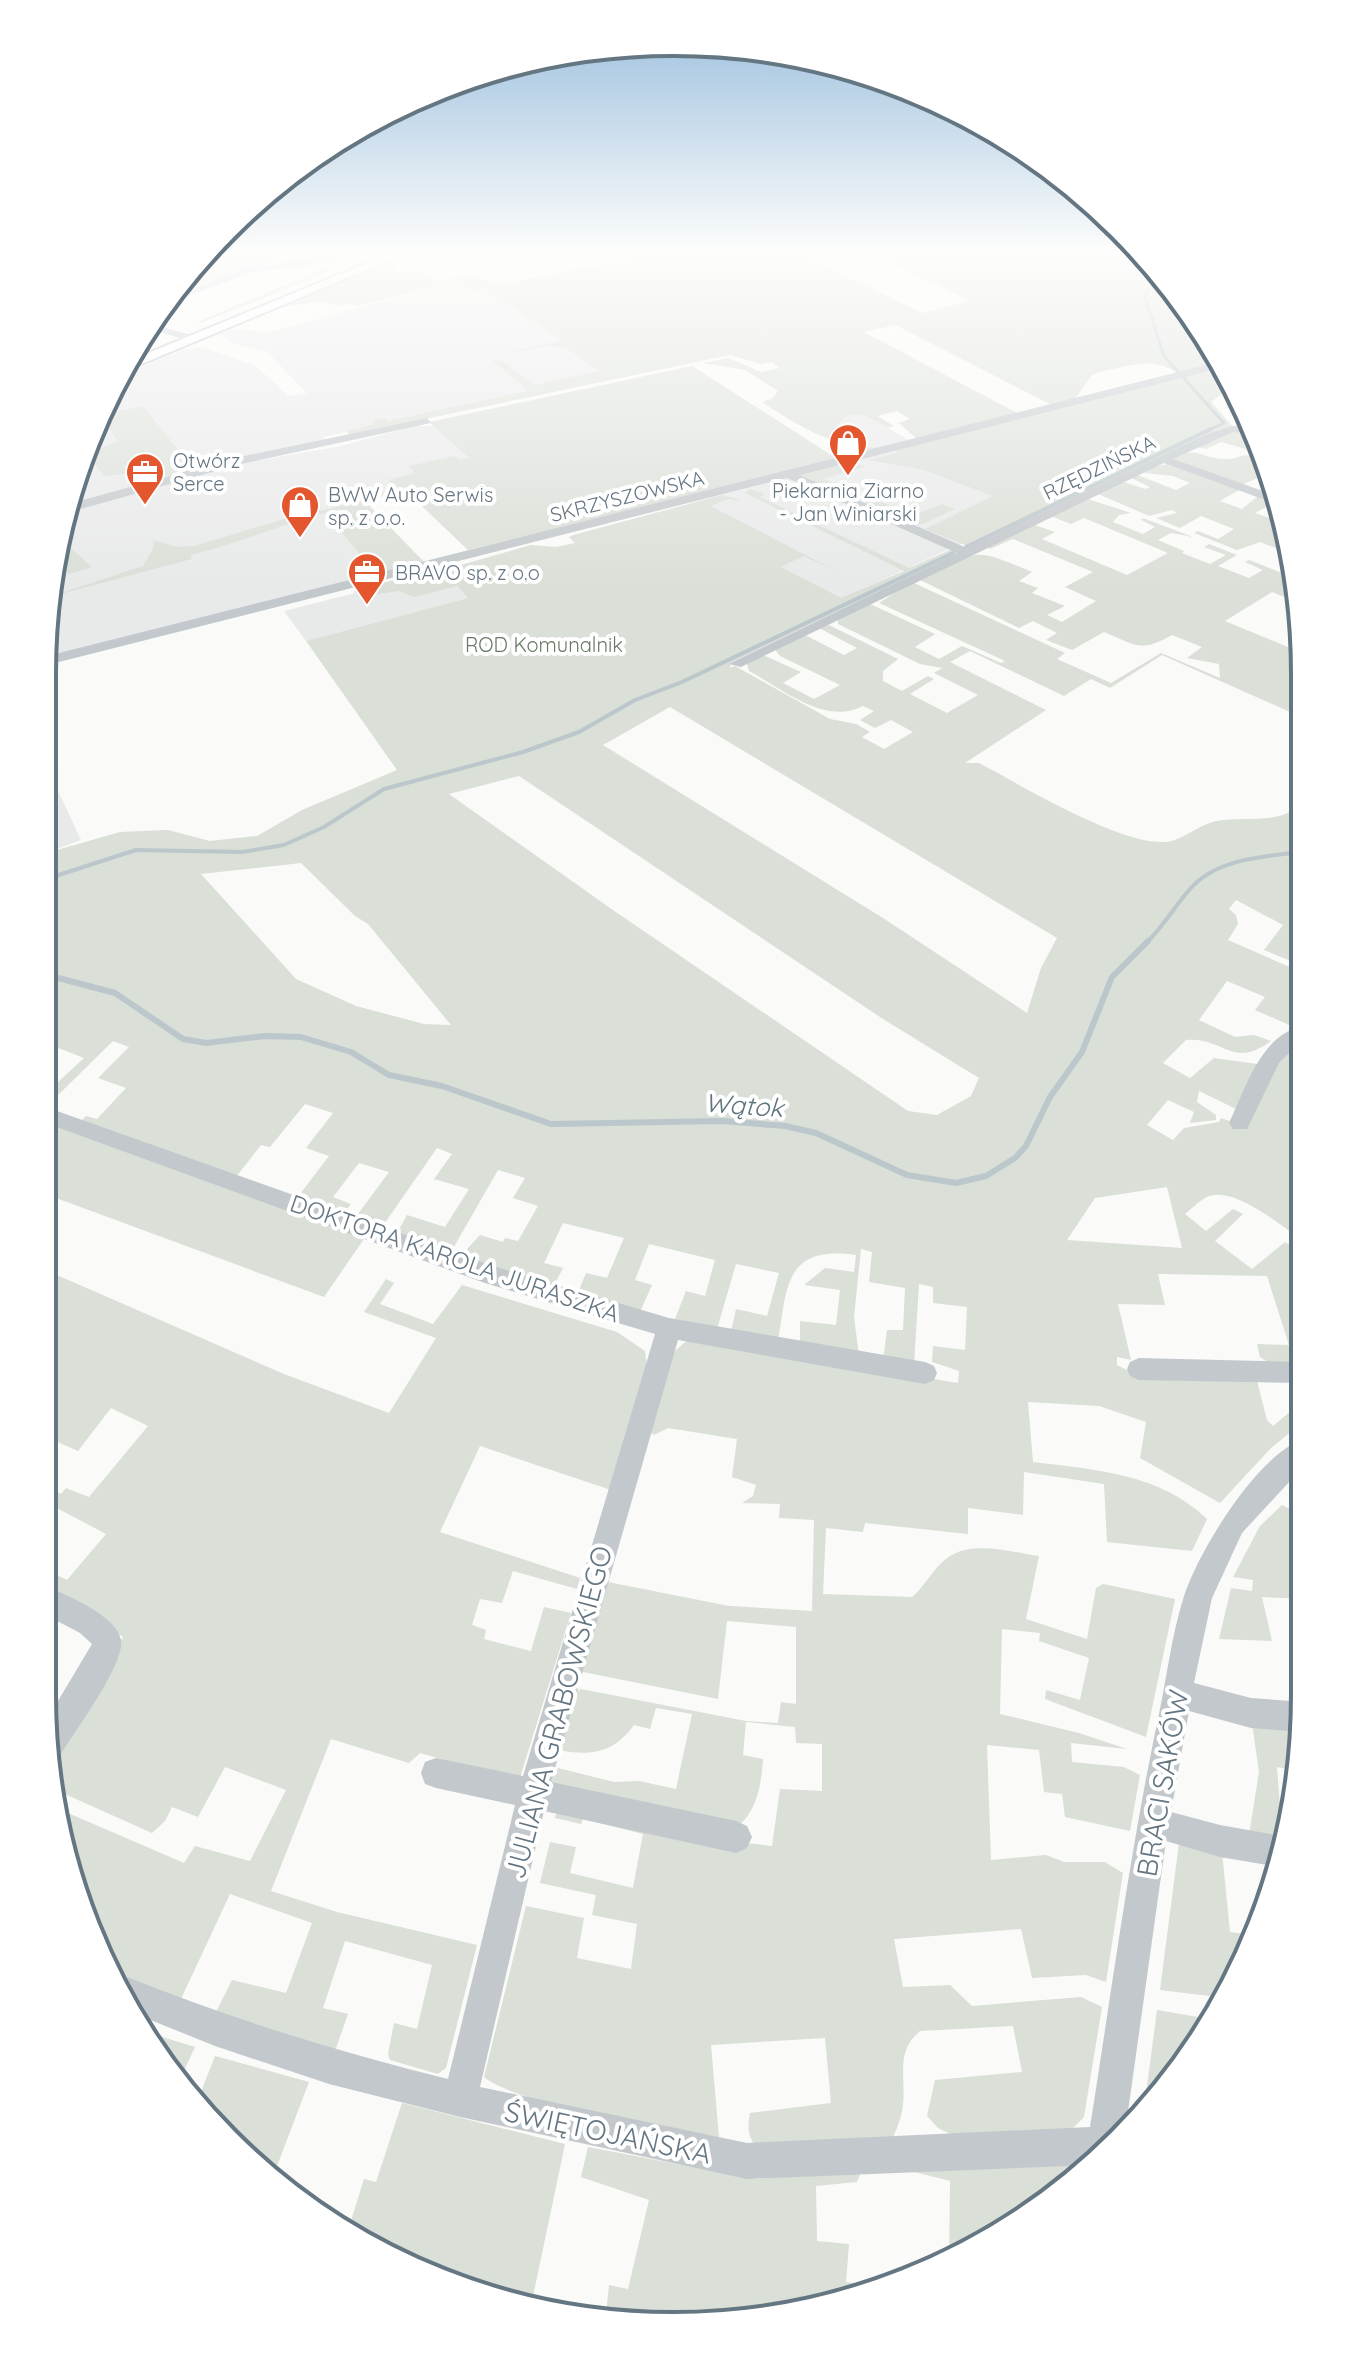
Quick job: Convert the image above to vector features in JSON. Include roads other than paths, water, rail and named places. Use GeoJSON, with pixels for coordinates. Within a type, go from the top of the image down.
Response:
{"type":"FeatureCollection","features":[{"type":"Feature","properties":{"kind":"street","name":"SKRZYSZOWSKA"},"geometry":{"type":"LineString","coordinates":[[56,659],[1210,368]]}},
{"type":"Feature","properties":{"kind":"street"},"geometry":{"type":"LineString","coordinates":[[80,505],[239,461],[427,421]]}},
{"type":"Feature","properties":{"kind":"street","name":"RZĘDZIŃSKA"},"geometry":{"type":"LineString","coordinates":[[736,664],[1211,436],[1241,429]]}},
{"type":"Feature","properties":{"kind":"street"},"geometry":{"type":"LineString","coordinates":[[1163,459],[1264,496]]}},
{"type":"Feature","properties":{"kind":"street"},"geometry":{"type":"LineString","coordinates":[[791,475],[968,553]]}},
{"type":"Feature","properties":{"kind":"street"},"geometry":{"type":"LineString","coordinates":[[1240,1123],[1268,1067],[1272,1051],[1291,1037]]}},
{"type":"Feature","properties":{"kind":"street","name":"DOKTORA KAROLA JURASZKA"},"geometry":{"type":"LineString","coordinates":[[56,1119],[493,1276],[669,1328],[925,1373]]}},
{"type":"Feature","properties":{"kind":"street","name":"JULIANA GRABOWSKIEGO"},"geometry":{"type":"LineString","coordinates":[[460,2100],[532,1796],[669,1328]]}},
{"type":"Feature","properties":{"kind":"street"},"geometry":{"type":"LineString","coordinates":[[1139,1369],[1291,1373]]}},
{"type":"Feature","properties":{"kind":"street","name":"BRACI SAKÓW"},"geometry":{"type":"LineString","coordinates":[[1109,2132],[1153,1822],[1176,1693],[1198,1596],[1220,1544],[1265,1485],[1291,1461]]}},
{"type":"Feature","properties":{"kind":"street"},"geometry":{"type":"LineString","coordinates":[[56,1605],[90,1623],[107,1639],[106,1652],[57,1732]]}},
{"type":"Feature","properties":{"kind":"street"},"geometry":{"type":"LineString","coordinates":[[1176,1693],[1251,1713],[1290,1716]]}},
{"type":"Feature","properties":{"kind":"street"},"geometry":{"type":"LineString","coordinates":[[436,1773],[532,1796],[736,1837]]}},
{"type":"Feature","properties":{"kind":"street"},"geometry":{"type":"LineString","coordinates":[[1153,1822],[1220,1841],[1271,1850]]}},
{"type":"Feature","properties":{"kind":"street","name":"ŚWIĘTOJAŃSKA"},"geometry":{"type":"LineString","coordinates":[[136,1998],[215,2029],[329,2067],[460,2100],[747,2161],[1093,2148]]}},
{"type":"Feature","properties":{"kind":"waterway"},"geometry":{"type":"LineString","coordinates":[[1171,364],[1224,423],[1207,431]]}},
{"type":"Feature","properties":{"kind":"waterway"},"geometry":{"type":"LineString","coordinates":[[966,547],[1211,429]]}},
{"type":"Feature","properties":{"kind":"waterway"},"geometry":{"type":"LineString","coordinates":[[56,876],[136,850],[242,852],[284,845],[324,827],[384,789],[523,752],[579,732],[635,700],[682,682],[953,553]]}},
{"type":"Feature","properties":{"kind":"waterway","name":"Wątok"},"geometry":{"type":"LineString","coordinates":[[1146,943],[1190,889],[1213,871],[1241,861],[1291,853]]}},
{"type":"Feature","properties":{"kind":"waterway","name":"Wątok"},"geometry":{"type":"LineString","coordinates":[[56,977],[115,993],[183,1039],[206,1043],[265,1036],[301,1037],[351,1052],[389,1075],[442,1086],[551,1124],[722,1121],[785,1126],[816,1133],[907,1175],[956,1183],[986,1176],[1015,1158],[1026,1146],[1050,1097],[1082,1052],[1112,977],[1146,943]]}},
{"type":"Feature","properties":{"kind":"place","name":"Piekarnia Ziarno - Jan Winiarski"},"geometry":{"type":"Point","coordinates":[848,477]}},
{"type":"Feature","properties":{"kind":"place","name":"Otwórz Serce"},"geometry":{"type":"Point","coordinates":[145,506]}},
{"type":"Feature","properties":{"kind":"place","name":"BWW Auto Serwis sp. z o.o."},"geometry":{"type":"Point","coordinates":[300,539]}},
{"type":"Feature","properties":{"kind":"place","name":"BRAVO sp. z o.o"},"geometry":{"type":"Point","coordinates":[367,606]}},
{"type":"Feature","properties":{"kind":"park label","name":"ROD Komunalnik"},"geometry":{"type":"Point","coordinates":[544,644]}}]}
